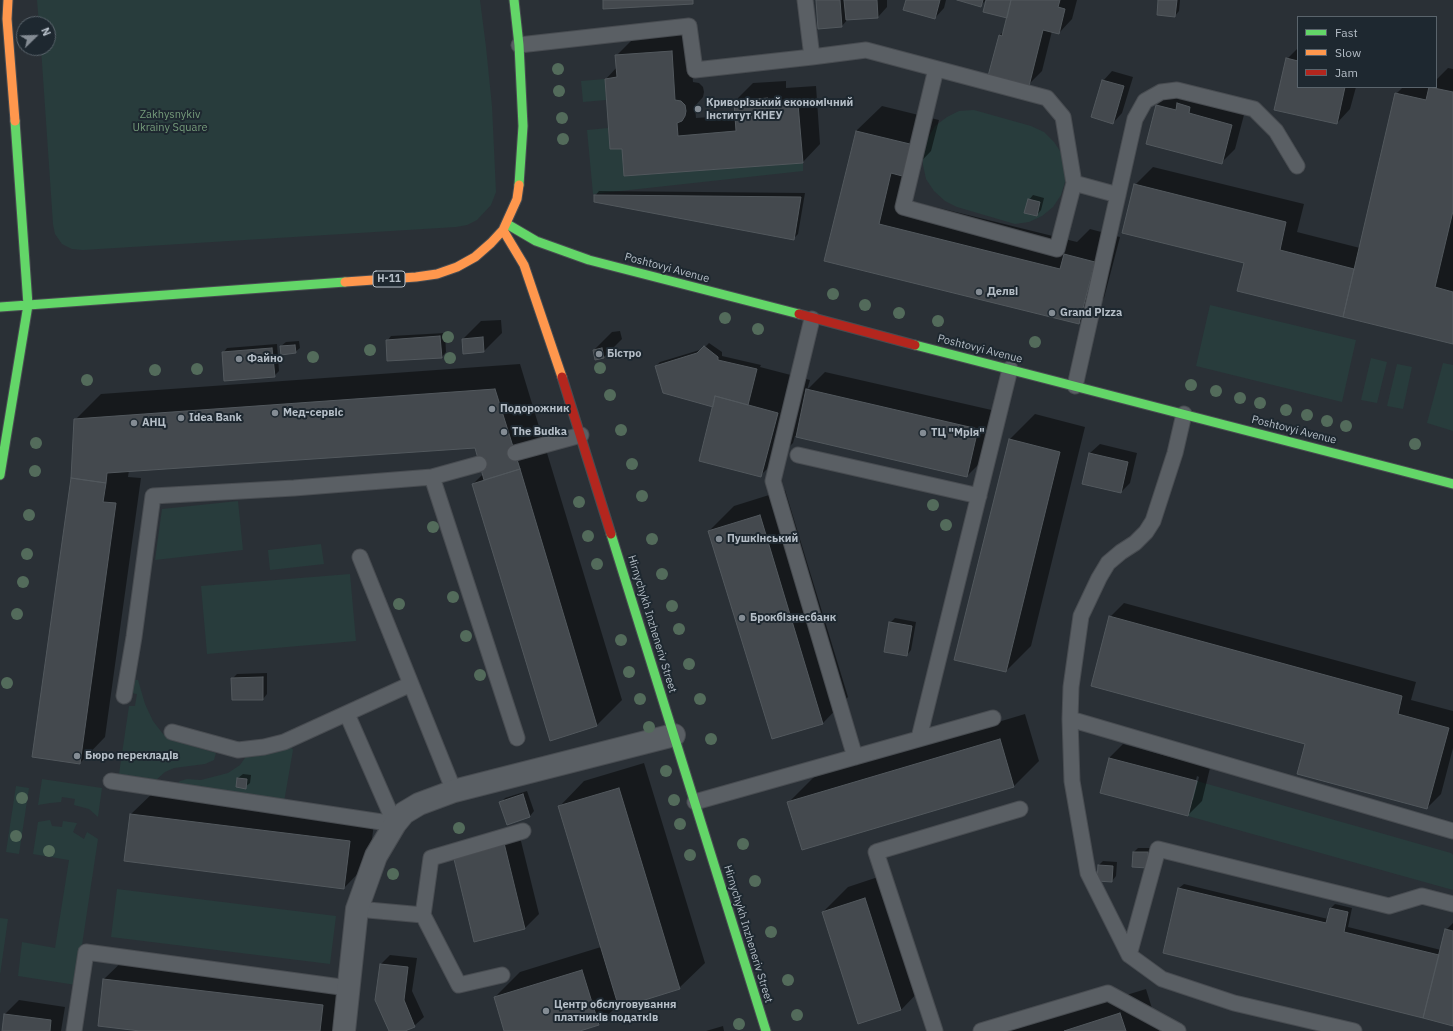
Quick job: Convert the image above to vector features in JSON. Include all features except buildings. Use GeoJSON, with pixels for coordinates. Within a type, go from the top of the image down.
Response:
{"type":"FeatureCollection","features":[{"type":"Feature","properties":{"kind":"street"},"geometry":{"type":"LineString","coordinates":[[0,475],[28,305],[4,19],[8,0]]}},
{"type":"Feature","properties":{"kind":"street","name":"Н-11"},"geometry":{"type":"LineString","coordinates":[[28,305],[416,277],[437,274],[457,267],[475,257],[491,243],[505,227],[517,199],[521,168],[523,126],[519,45],[514,0]]}},
{"type":"Feature","properties":{"kind":"street","name":"Poshtovyi Avenue"},"geometry":{"type":"LineString","coordinates":[[505,227],[536,241],[589,260],[1453,484]]}},
{"type":"Feature","properties":{"kind":"street","name":"Hirnychykh Inzheneriv Street"},"geometry":{"type":"LineString","coordinates":[[505,227],[524,265],[553,347],[766,1031]]}},
{"type":"Feature","properties":{"kind":"street"},"geometry":{"type":"LineString","coordinates":[[0,307],[28,305]]}},
{"type":"Feature","properties":{"kind":"street"},"geometry":{"type":"LineString","coordinates":[[344,1031],[357,909],[376,856],[404,813],[414,807],[454,791],[674,735]]}},
{"type":"Feature","properties":{"kind":"lane"},"geometry":{"type":"LineString","coordinates":[[805,0],[812,58]]}},
{"type":"Feature","properties":{"kind":"lane"},"geometry":{"type":"LineString","coordinates":[[519,45],[690,26],[694,70],[812,58],[866,50],[1047,98],[1063,117],[1074,183],[1057,249],[904,207],[936,69]]}},
{"type":"Feature","properties":{"kind":"lane"},"geometry":{"type":"LineString","coordinates":[[1075,386],[1135,119],[1145,101],[1161,92],[1177,90],[1254,109],[1276,131],[1297,166]]}},
{"type":"Feature","properties":{"kind":"lane"},"geometry":{"type":"LineString","coordinates":[[1074,183],[1118,195]]}},
{"type":"Feature","properties":{"kind":"lane"},"geometry":{"type":"LineString","coordinates":[[812,319],[773,481],[855,757]]}},
{"type":"Feature","properties":{"kind":"lane"},"geometry":{"type":"LineString","coordinates":[[920,738],[1010,369]]}},
{"type":"Feature","properties":{"kind":"lane"},"geometry":{"type":"LineString","coordinates":[[1184,414],[1175,453],[1153,521],[1136,543],[1121,552],[1108,563],[1099,578],[1081,616],[1071,687],[1070,719],[1072,781],[1088,873],[1130,955],[1162,979],[1234,1003],[1354,1031]]}},
{"type":"Feature","properties":{"kind":"lane"},"geometry":{"type":"LineString","coordinates":[[514,453],[581,435]]}},
{"type":"Feature","properties":{"kind":"lane"},"geometry":{"type":"LineString","coordinates":[[798,455],[979,496]]}},
{"type":"Feature","properties":{"kind":"lane"},"geometry":{"type":"LineString","coordinates":[[124,696],[135,630],[153,496],[294,488],[432,477],[479,464]]}},
{"type":"Feature","properties":{"kind":"lane"},"geometry":{"type":"LineString","coordinates":[[432,477],[517,738]]}},
{"type":"Feature","properties":{"kind":"lane"},"geometry":{"type":"LineString","coordinates":[[360,557],[454,791]]}},
{"type":"Feature","properties":{"kind":"lane"},"geometry":{"type":"LineString","coordinates":[[172,732],[238,750],[264,747],[284,742],[411,684]]}},
{"type":"Feature","properties":{"kind":"lane"},"geometry":{"type":"LineString","coordinates":[[348,714],[396,824]]}},
{"type":"Feature","properties":{"kind":"lane"},"geometry":{"type":"LineString","coordinates":[[695,802],[993,718]]}},
{"type":"Feature","properties":{"kind":"lane"},"geometry":{"type":"LineString","coordinates":[[1070,719],[1453,830]]}},
{"type":"Feature","properties":{"kind":"lane"},"geometry":{"type":"LineString","coordinates":[[110,781],[396,824]]}},
{"type":"Feature","properties":{"kind":"lane"},"geometry":{"type":"LineString","coordinates":[[935,1031],[876,852],[1020,809]]}},
{"type":"Feature","properties":{"kind":"lane"},"geometry":{"type":"LineString","coordinates":[[502,975],[459,985],[423,915],[431,858],[523,831]]}},
{"type":"Feature","properties":{"kind":"lane"},"geometry":{"type":"LineString","coordinates":[[1130,955],[1158,849],[1389,906],[1422,896],[1453,904]]}},
{"type":"Feature","properties":{"kind":"lane"},"geometry":{"type":"LineString","coordinates":[[357,909],[423,915]]}},
{"type":"Feature","properties":{"kind":"lane"},"geometry":{"type":"LineString","coordinates":[[74,1031],[86,952],[348,988]]}},
{"type":"Feature","properties":{"kind":"lane"},"geometry":{"type":"LineString","coordinates":[[981,1031],[1108,993],[1178,1031]]}},
{"type":"Feature","properties":{"kind":"green space","name":"Zakhysnykiv Ukrainy Square"},"geometry":{"type":"Polygon","coordinates":[[[37,0],[480,0],[492,106],[496,192],[491,205],[477,220],[467,225],[456,227],[83,250],[72,249],[62,244],[55,234],[53,224],[42,56],[56,56],[56,16],[38,16],[37,0]]]}},
{"type":"Feature","properties":{"kind":"green space"},"geometry":{"type":"Polygon","coordinates":[[[605,79],[606,100],[583,102],[581,81],[605,79]]]}},
{"type":"Feature","properties":{"kind":"green space"},"geometry":{"type":"Polygon","coordinates":[[[974,110],[1031,126],[1044,132],[1054,142],[1062,154],[1065,168],[1065,182],[1061,195],[1053,207],[1042,216],[1029,222],[1015,224],[957,207],[945,201],[934,191],[926,179],[923,165],[923,151],[935,126],[947,117],[959,111],[974,110]]]}},
{"type":"Feature","properties":{"kind":"green space"},"geometry":{"type":"Polygon","coordinates":[[[608,128],[610,149],[622,149],[625,176],[803,163],[803,171],[593,194],[587,130],[608,128]]]}},
{"type":"Feature","properties":{"kind":"green space"},"geometry":{"type":"Polygon","coordinates":[[[1210,305],[1356,340],[1342,402],[1196,366],[1210,305]]]}},
{"type":"Feature","properties":{"kind":"green space"},"geometry":{"type":"Polygon","coordinates":[[[1371,358],[1387,362],[1377,403],[1361,400],[1371,358]]]}},
{"type":"Feature","properties":{"kind":"green space"},"geometry":{"type":"Polygon","coordinates":[[[1443,363],[1453,365],[1453,431],[1427,423],[1443,363]]]}},
{"type":"Feature","properties":{"kind":"green space"},"geometry":{"type":"Polygon","coordinates":[[[1397,364],[1412,367],[1403,409],[1387,406],[1397,364]]]}},
{"type":"Feature","properties":{"kind":"green space"},"geometry":{"type":"Polygon","coordinates":[[[238,501],[243,550],[155,560],[162,509],[238,501]]]}},
{"type":"Feature","properties":{"kind":"green space"},"geometry":{"type":"Polygon","coordinates":[[[321,544],[324,564],[270,570],[268,550],[321,544]]]}},
{"type":"Feature","properties":{"kind":"green space"},"geometry":{"type":"Polygon","coordinates":[[[350,574],[356,641],[207,654],[201,586],[350,574]]]}},
{"type":"Feature","properties":{"kind":"green space"},"geometry":{"type":"Polygon","coordinates":[[[132,680],[138,680],[145,704],[153,721],[163,734],[185,744],[216,753],[214,760],[205,764],[174,768],[165,772],[156,780],[119,774],[129,706],[135,706],[137,694],[131,693],[132,680]]]}},
{"type":"Feature","properties":{"kind":"green space"},"geometry":{"type":"Polygon","coordinates":[[[291,747],[293,750],[284,802],[177,784],[180,781],[187,779],[201,780],[228,773],[240,765],[247,755],[291,747]]]}},
{"type":"Feature","properties":{"kind":"green space"},"geometry":{"type":"Polygon","coordinates":[[[42,779],[102,788],[98,817],[89,809],[74,805],[75,799],[62,797],[61,802],[38,805],[42,779]]]}},
{"type":"Feature","properties":{"kind":"green space"},"geometry":{"type":"Polygon","coordinates":[[[1197,781],[1451,853],[1453,855],[1453,890],[1188,816],[1197,781]]]}},
{"type":"Feature","properties":{"kind":"green space"},"geometry":{"type":"Polygon","coordinates":[[[16,786],[29,788],[19,854],[6,852],[16,786]]]}},
{"type":"Feature","properties":{"kind":"green space"},"geometry":{"type":"Polygon","coordinates":[[[50,820],[52,826],[62,827],[63,821],[77,823],[73,832],[84,839],[87,832],[98,839],[76,985],[18,976],[22,942],[55,948],[69,860],[33,854],[38,822],[50,820]]]}},
{"type":"Feature","properties":{"kind":"green space"},"geometry":{"type":"Polygon","coordinates":[[[117,889],[336,916],[330,964],[111,937],[117,889]]]}},
{"type":"Feature","properties":{"kind":"green space"},"geometry":{"type":"Polygon","coordinates":[[[0,918],[8,919],[0,975],[0,918]]]}},
{"type":"Feature","properties":{"kind":"traffic: fast"},"geometry":{"type":"LineString","coordinates":[[514,0],[519,45],[523,126],[519,185]]}},
{"type":"Feature","properties":{"kind":"traffic: fast"},"geometry":{"type":"LineString","coordinates":[[0,475],[28,305],[15,121]]}},
{"type":"Feature","properties":{"kind":"traffic: fast"},"geometry":{"type":"LineString","coordinates":[[507,224],[536,241],[589,260],[799,314]]}},
{"type":"Feature","properties":{"kind":"traffic: fast"},"geometry":{"type":"LineString","coordinates":[[28,305],[345,282]]}},
{"type":"Feature","properties":{"kind":"traffic: fast"},"geometry":{"type":"LineString","coordinates":[[0,307],[28,305]]}},
{"type":"Feature","properties":{"kind":"traffic: fast"},"geometry":{"type":"LineString","coordinates":[[915,345],[1453,484]]}},
{"type":"Feature","properties":{"kind":"traffic: fast"},"geometry":{"type":"LineString","coordinates":[[611,534],[766,1031]]}},
{"type":"Feature","properties":{"kind":"traffic: slow"},"geometry":{"type":"LineString","coordinates":[[8,0],[7,19],[15,121]]}},
{"type":"Feature","properties":{"kind":"traffic: slow"},"geometry":{"type":"LineString","coordinates":[[345,282],[437,274],[457,267],[475,257],[503,230],[517,199],[519,185]]}},
{"type":"Feature","properties":{"kind":"traffic: slow"},"geometry":{"type":"LineString","coordinates":[[503,230],[524,265],[562,377]]}},
{"type":"Feature","properties":{"kind":"traffic: jam"},"geometry":{"type":"LineString","coordinates":[[799,314],[915,345]]}},
{"type":"Feature","properties":{"kind":"traffic: jam"},"geometry":{"type":"LineString","coordinates":[[562,377],[611,534]]}},
{"type":"Feature","properties":{"kind":"place","name":"Криворізький економічний інститут КНЕУ"},"geometry":{"type":"Point","coordinates":[698,109]}},
{"type":"Feature","properties":{"kind":"place","name":"Делві"},"geometry":{"type":"Point","coordinates":[979,292]}},
{"type":"Feature","properties":{"kind":"place","name":"Grand Pizza"},"geometry":{"type":"Point","coordinates":[1052,313]}},
{"type":"Feature","properties":{"kind":"place","name":"Бістро"},"geometry":{"type":"Point","coordinates":[599,354]}},
{"type":"Feature","properties":{"kind":"place","name":"Файно"},"geometry":{"type":"Point","coordinates":[239,359]}},
{"type":"Feature","properties":{"kind":"place","name":"Подорожник"},"geometry":{"type":"Point","coordinates":[492,409]}},
{"type":"Feature","properties":{"kind":"place","name":"Мед-сервіс"},"geometry":{"type":"Point","coordinates":[275,413]}},
{"type":"Feature","properties":{"kind":"place","name":"Idea Bank"},"geometry":{"type":"Point","coordinates":[181,418]}},
{"type":"Feature","properties":{"kind":"place","name":"АНЦ"},"geometry":{"type":"Point","coordinates":[134,423]}},
{"type":"Feature","properties":{"kind":"place","name":"The Budka"},"geometry":{"type":"Point","coordinates":[504,432]}},
{"type":"Feature","properties":{"kind":"place","name":"ТЦ \"Мрія\""},"geometry":{"type":"Point","coordinates":[923,433]}},
{"type":"Feature","properties":{"kind":"place","name":"Пушкінський"},"geometry":{"type":"Point","coordinates":[719,539]}},
{"type":"Feature","properties":{"kind":"place","name":"Брокбізнесбанк"},"geometry":{"type":"Point","coordinates":[742,618]}},
{"type":"Feature","properties":{"kind":"place","name":"Бюро перекладів"},"geometry":{"type":"Point","coordinates":[77,756]}},
{"type":"Feature","properties":{"kind":"place","name":"Центр обслуговування платників податків"},"geometry":{"type":"Point","coordinates":[546,1011]}}]}
